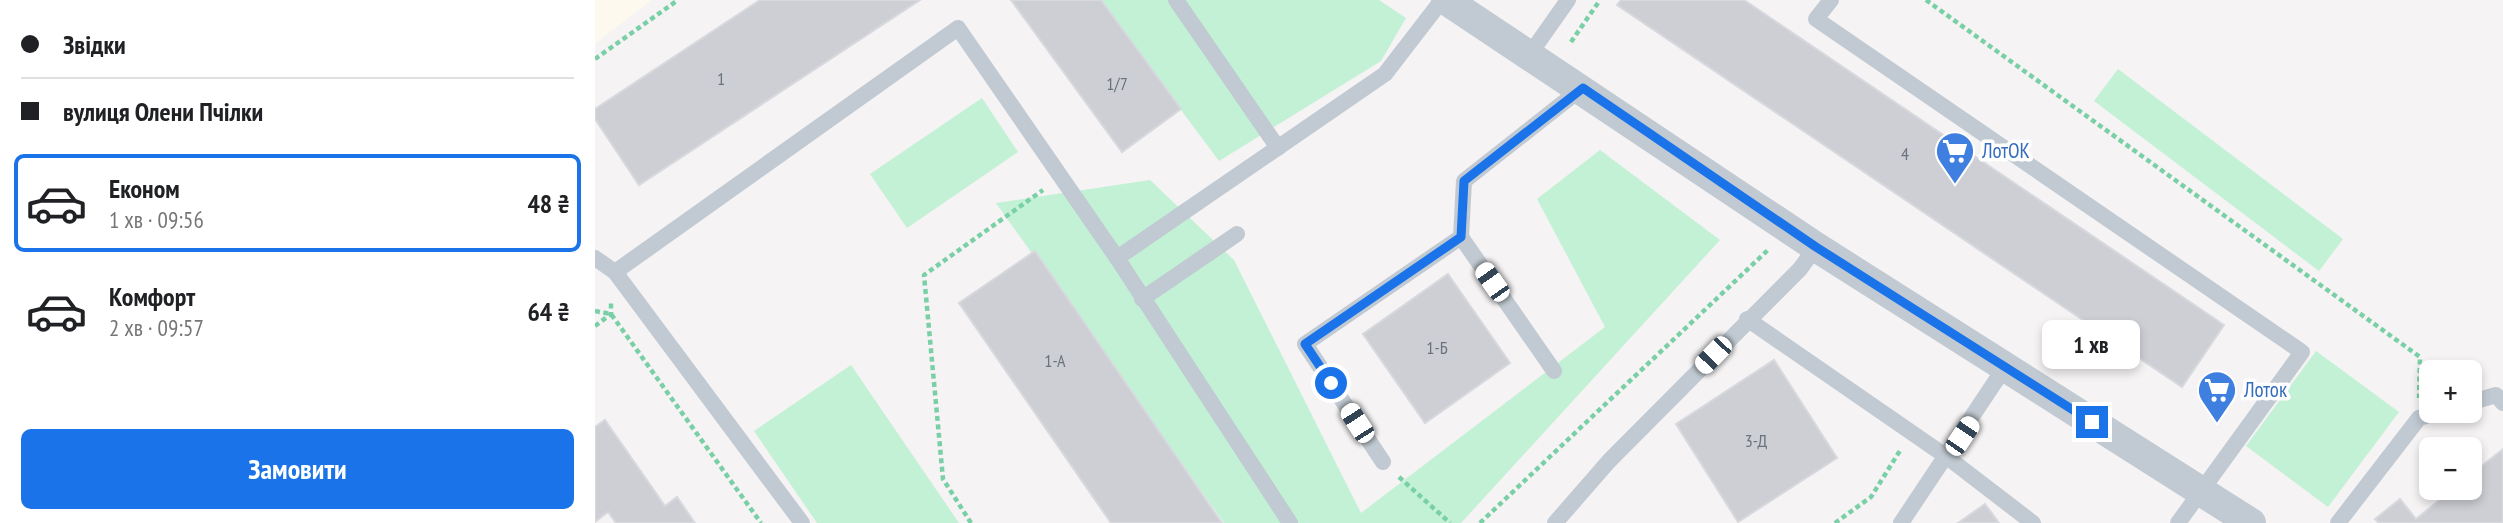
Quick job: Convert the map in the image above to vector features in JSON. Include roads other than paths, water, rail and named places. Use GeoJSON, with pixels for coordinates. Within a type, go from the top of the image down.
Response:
{"type":"FeatureCollection","features":[{"type":"Feature","properties":{"kind":"street"},"geometry":{"type":"LineString","coordinates":[[1444,0],[1583,88],[1816,247],[2251,523]]}},
{"type":"Feature","properties":{"kind":"lane"},"geometry":{"type":"LineString","coordinates":[[1176,0],[1278,148]]}},
{"type":"Feature","properties":{"kind":"lane"},"geometry":{"type":"LineString","coordinates":[[1117,258],[1385,74],[1444,0]]}},
{"type":"Feature","properties":{"kind":"lane"},"geometry":{"type":"LineString","coordinates":[[1530,54],[1568,0]]}},
{"type":"Feature","properties":{"kind":"lane"},"geometry":{"type":"LineString","coordinates":[[1831,0],[1817,19],[2302,352],[2200,489],[2178,523]]}},
{"type":"Feature","properties":{"kind":"lane"},"geometry":{"type":"LineString","coordinates":[[615,272],[958,28],[1117,258],[1290,523]]}},
{"type":"Feature","properties":{"kind":"lane"},"geometry":{"type":"LineString","coordinates":[[1554,371],[1461,237],[1464,181],[1583,88]]}},
{"type":"Feature","properties":{"kind":"lane"},"geometry":{"type":"LineString","coordinates":[[1142,299],[1237,234]]}},
{"type":"Feature","properties":{"kind":"lane"},"geometry":{"type":"LineString","coordinates":[[1383,462],[1305,344],[1461,237]]}},
{"type":"Feature","properties":{"kind":"lane"},"geometry":{"type":"LineString","coordinates":[[1555,523],[1609,461],[1747,319],[1800,269],[1816,247]]}},
{"type":"Feature","properties":{"kind":"lane"},"geometry":{"type":"LineString","coordinates":[[595,258],[615,272],[802,523]]}},
{"type":"Feature","properties":{"kind":"lane"},"geometry":{"type":"LineString","coordinates":[[1747,319],[1947,457],[2033,523]]}},
{"type":"Feature","properties":{"kind":"lane"},"geometry":{"type":"LineString","coordinates":[[1901,523],[2005,367]]}},
{"type":"Feature","properties":{"kind":"lane"},"geometry":{"type":"LineString","coordinates":[[2482,399],[2496,395],[2503,403]]}},
{"type":"Feature","properties":{"kind":"lane"},"geometry":{"type":"LineString","coordinates":[[2338,523],[2419,418]]}},
{"type":"Feature","properties":{"kind":"place","name":"ЛотОК"},"geometry":{"type":"Point","coordinates":[1955,185]}},
{"type":"Feature","properties":{"kind":"place","name":"Лоток"},"geometry":{"type":"Point","coordinates":[2217,424]}}]}
